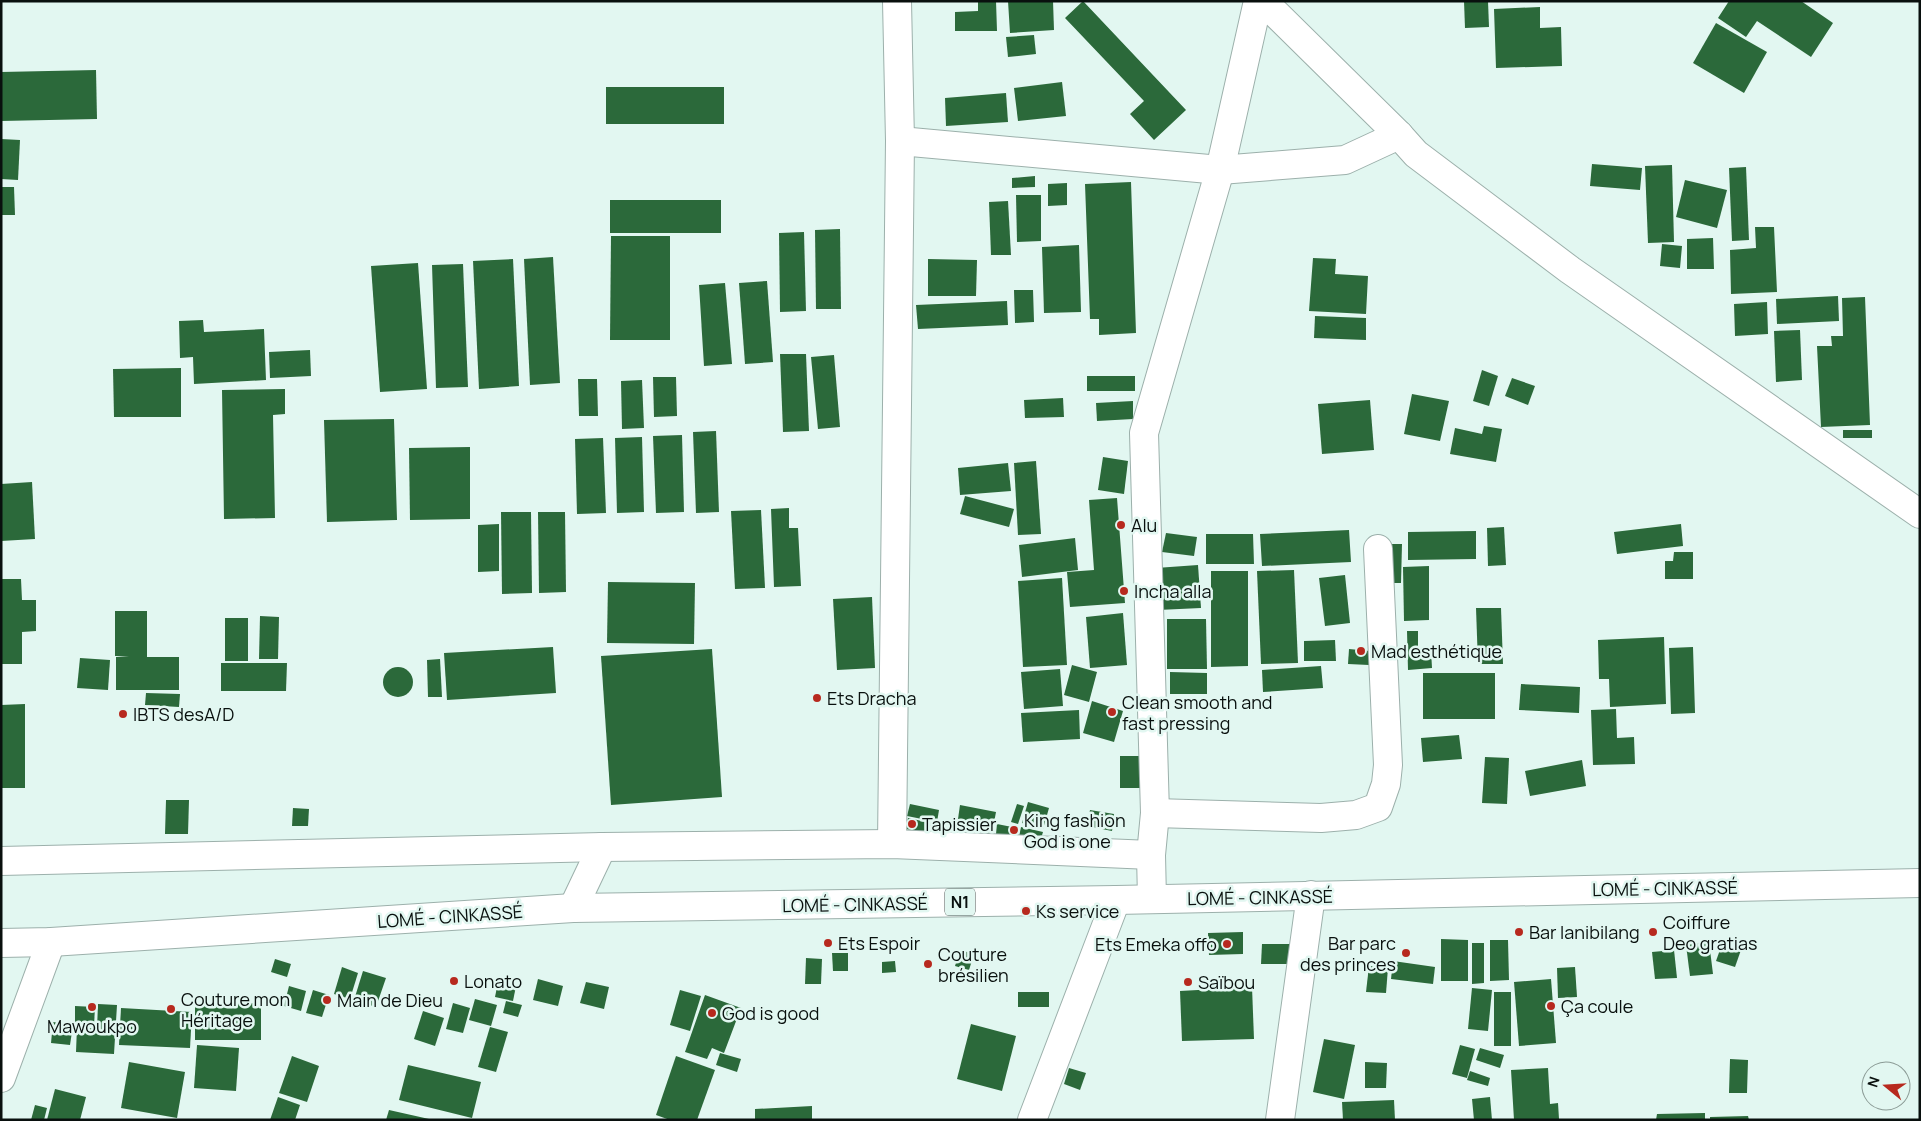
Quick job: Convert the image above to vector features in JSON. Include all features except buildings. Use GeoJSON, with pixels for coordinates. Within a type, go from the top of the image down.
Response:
{"type":"FeatureCollection","features":[{"type":"Feature","properties":{"kind":"main road"},"geometry":{"type":"LineString","coordinates":[[892,844],[900,141],[897,1]]}},
{"type":"Feature","properties":{"kind":"main road"},"geometry":{"type":"LineString","coordinates":[[1152,899],[1151,855],[1155,813],[1144,433],[1220,170],[1258,1]]}},
{"type":"Feature","properties":{"kind":"main road"},"geometry":{"type":"LineString","coordinates":[[1263,1],[1416,154],[1570,270],[1920,514]]}},
{"type":"Feature","properties":{"kind":"main road"},"geometry":{"type":"LineString","coordinates":[[900,141],[1220,170],[1345,160],[1398,135]]}},
{"type":"Feature","properties":{"kind":"main road"},"geometry":{"type":"LineString","coordinates":[[1155,813],[1321,818],[1356,816],[1378,807],[1386,784],[1388,765],[1378,549]]}},
{"type":"Feature","properties":{"kind":"main road"},"geometry":{"type":"LineString","coordinates":[[1,861],[602,847],[892,844],[1151,855]]}},
{"type":"Feature","properties":{"kind":"main road"},"geometry":{"type":"LineString","coordinates":[[573,908],[602,847]]}},
{"type":"Feature","properties":{"kind":"main road","name":"LOMÉ - CINKASSÉ"},"geometry":{"type":"LineString","coordinates":[[1,943],[51,942],[573,908],[1116,900],[1920,883]]}},
{"type":"Feature","properties":{"kind":"main road"},"geometry":{"type":"LineString","coordinates":[[1280,1120],[1311,896]]}},
{"type":"Feature","properties":{"kind":"main road"},"geometry":{"type":"LineString","coordinates":[[1032,1120],[1116,900]]}},
{"type":"Feature","properties":{"kind":"main road"},"geometry":{"type":"LineString","coordinates":[[1,1078],[51,942]]}},
{"type":"Feature","properties":{"kind":"place","name":"Alu"},"geometry":{"type":"Point","coordinates":[1121,525]}},
{"type":"Feature","properties":{"kind":"place","name":"Incha alla"},"geometry":{"type":"Point","coordinates":[1124,591]}},
{"type":"Feature","properties":{"kind":"place","name":"Mad esthétique"},"geometry":{"type":"Point","coordinates":[1361,651]}},
{"type":"Feature","properties":{"kind":"place","name":"Ets Dracha"},"geometry":{"type":"Point","coordinates":[817,698]}},
{"type":"Feature","properties":{"kind":"place","name":"Clean smooth and fast pressing"},"geometry":{"type":"Point","coordinates":[1112,712]}},
{"type":"Feature","properties":{"kind":"place","name":"IBTS desA/D"},"geometry":{"type":"Point","coordinates":[123,714]}},
{"type":"Feature","properties":{"kind":"place","name":"Tapissier"},"geometry":{"type":"Point","coordinates":[912,824]}},
{"type":"Feature","properties":{"kind":"place","name":"King fashion God is one"},"geometry":{"type":"Point","coordinates":[1014,830]}},
{"type":"Feature","properties":{"kind":"place","name":"Ks service"},"geometry":{"type":"Point","coordinates":[1026,911]}},
{"type":"Feature","properties":{"kind":"place","name":"Bar lanibilang"},"geometry":{"type":"Point","coordinates":[1519,932]}},
{"type":"Feature","properties":{"kind":"place","name":"Coiffure Deo gratias"},"geometry":{"type":"Point","coordinates":[1653,932]}},
{"type":"Feature","properties":{"kind":"place","name":"Ets Espoir"},"geometry":{"type":"Point","coordinates":[828,943]}},
{"type":"Feature","properties":{"kind":"place","name":"Ets Emeka offo"},"geometry":{"type":"Point","coordinates":[1227,944]}},
{"type":"Feature","properties":{"kind":"place","name":"Bar parc des princes"},"geometry":{"type":"Point","coordinates":[1406,953]}},
{"type":"Feature","properties":{"kind":"place","name":"Couture brésilien"},"geometry":{"type":"Point","coordinates":[928,964]}},
{"type":"Feature","properties":{"kind":"place","name":"Lonato"},"geometry":{"type":"Point","coordinates":[454,981]}},
{"type":"Feature","properties":{"kind":"place","name":"Saïbou"},"geometry":{"type":"Point","coordinates":[1188,982]}},
{"type":"Feature","properties":{"kind":"place","name":"Main de Dieu"},"geometry":{"type":"Point","coordinates":[327,1000]}},
{"type":"Feature","properties":{"kind":"place","name":"Ça coule"},"geometry":{"type":"Point","coordinates":[1551,1006]}},
{"type":"Feature","properties":{"kind":"place","name":"Mawoukpo"},"geometry":{"type":"Point","coordinates":[92,1007]}},
{"type":"Feature","properties":{"kind":"place","name":"Couture mon Héritage"},"geometry":{"type":"Point","coordinates":[171,1009]}},
{"type":"Feature","properties":{"kind":"place","name":"God is good"},"geometry":{"type":"Point","coordinates":[712,1013]}}]}
